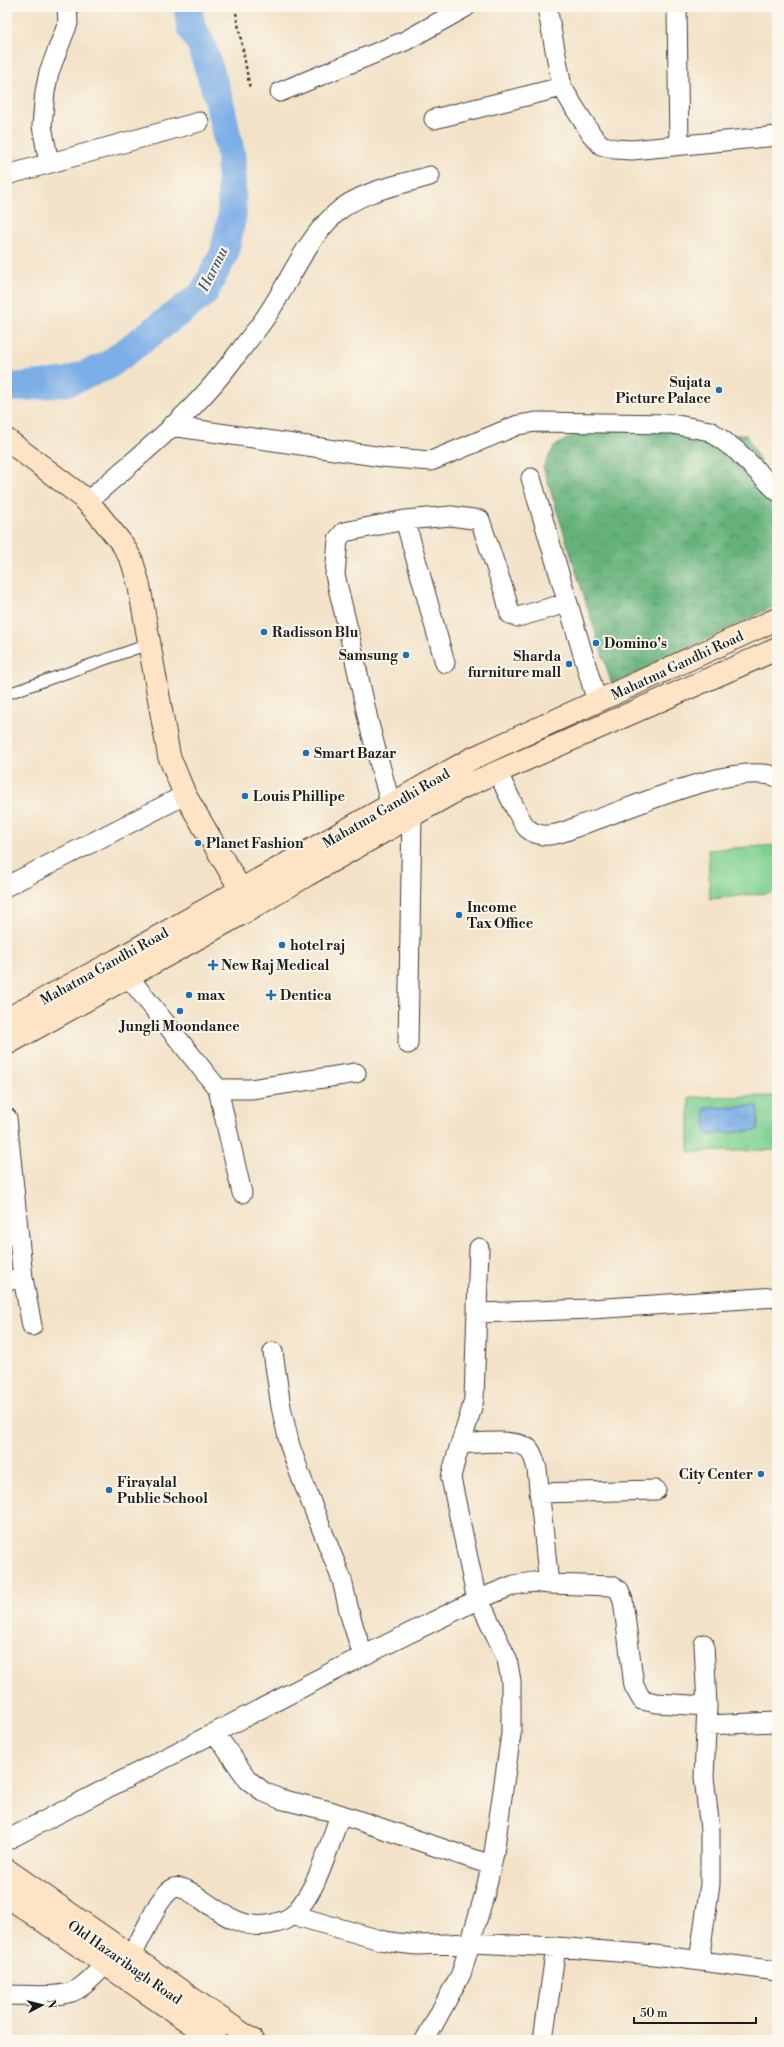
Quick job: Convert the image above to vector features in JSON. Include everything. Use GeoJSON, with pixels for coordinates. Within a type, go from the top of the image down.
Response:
{"type":"FeatureCollection","features":[{"type":"Feature","properties":{"kind":"main road"},"geometry":{"type":"LineString","coordinates":[[7,440],[66,484],[86,502],[123,545],[132,561],[139,585],[169,756],[185,795],[246,900]]}},
{"type":"Feature","properties":{"kind":"main road","name":"Mahatma Gandhi Road"},"geometry":{"type":"LineString","coordinates":[[14,1040],[127,979],[391,806],[471,759],[777,619]]}},
{"type":"Feature","properties":{"kind":"main road","name":"Mahatma Gandhi Road"},"geometry":{"type":"LineString","coordinates":[[10,1015],[246,900],[412,815],[461,788],[775,650]]}},
{"type":"Feature","properties":{"kind":"main road"},"geometry":{"type":"LineString","coordinates":[[7,1057],[14,1051],[14,1040]]}},
{"type":"Feature","properties":{"kind":"main road"},"geometry":{"type":"LineString","coordinates":[[8,1887],[131,1957],[252,2040]]}},
{"type":"Feature","properties":{"kind":"main road"},"geometry":{"type":"LineString","coordinates":[[8,1887],[101,1969],[205,2040]]}},
{"type":"Feature","properties":{"kind":"main road"},"geometry":{"type":"LineString","coordinates":[[8,1887],[215,2040]]}},
{"type":"Feature","properties":{"kind":"main road","name":"Old Hazaribagh Road"},"geometry":{"type":"LineString","coordinates":[[8,1887],[236,2040]]}},
{"type":"Feature","properties":{"kind":"street"},"geometry":{"type":"LineString","coordinates":[[49,163],[42,126],[45,92],[49,72],[68,23],[67,7]]}},
{"type":"Feature","properties":{"kind":"street"},"geometry":{"type":"LineString","coordinates":[[280,92],[405,41],[466,7]]}},
{"type":"Feature","properties":{"kind":"street"},"geometry":{"type":"LineString","coordinates":[[547,7],[562,87],[592,135],[601,145],[615,149],[632,150],[777,136]]}},
{"type":"Feature","properties":{"kind":"street"},"geometry":{"type":"LineString","coordinates":[[677,7],[678,145]]}},
{"type":"Feature","properties":{"kind":"street"},"geometry":{"type":"LineString","coordinates":[[434,119],[562,87]]}},
{"type":"Feature","properties":{"kind":"street"},"geometry":{"type":"LineString","coordinates":[[7,175],[199,122]]}},
{"type":"Feature","properties":{"kind":"street"},"geometry":{"type":"LineString","coordinates":[[86,502],[171,426],[209,389],[258,328],[311,240],[335,214],[349,203],[368,194],[430,176]]}},
{"type":"Feature","properties":{"kind":"street"},"geometry":{"type":"LineString","coordinates":[[171,426],[382,457],[431,461],[518,425],[536,422],[672,424],[710,431],[722,438],[754,466],[777,492]]}},
{"type":"Feature","properties":{"kind":"street"},"geometry":{"type":"LineString","coordinates":[[531,478],[597,702]]}},
{"type":"Feature","properties":{"kind":"street"},"geometry":{"type":"LineString","coordinates":[[391,806],[369,724],[350,633],[335,575],[338,539],[344,532],[404,520],[451,516],[480,520],[505,594],[510,614],[518,617],[567,603]]}},
{"type":"Feature","properties":{"kind":"street"},"geometry":{"type":"LineString","coordinates":[[404,520],[445,663]]}},
{"type":"Feature","properties":{"kind":"street"},"geometry":{"type":"LineString","coordinates":[[497,771],[526,828],[539,834],[550,836],[684,788],[727,777],[751,774],[770,775],[777,778]]}},
{"type":"Feature","properties":{"kind":"street"},"geometry":{"type":"LineString","coordinates":[[7,886],[185,795]]}},
{"type":"Feature","properties":{"kind":"street"},"geometry":{"type":"LineString","coordinates":[[408,1044],[412,815]]}},
{"type":"Feature","properties":{"kind":"street"},"geometry":{"type":"LineString","coordinates":[[127,979],[135,986],[218,1089],[242,1193]]}},
{"type":"Feature","properties":{"kind":"street"},"geometry":{"type":"LineString","coordinates":[[218,1089],[259,1088],[356,1073]]}},
{"type":"Feature","properties":{"kind":"street"},"geometry":{"type":"LineString","coordinates":[[7,1118],[15,1279],[32,1326]]}},
{"type":"Feature","properties":{"kind":"street"},"geometry":{"type":"LineString","coordinates":[[425,2040],[461,1974],[471,1943],[491,1865],[511,1734],[511,1681],[507,1659],[475,1591],[452,1493],[450,1478],[474,1399],[479,1248]]}},
{"type":"Feature","properties":{"kind":"street"},"geometry":{"type":"LineString","coordinates":[[477,1313],[591,1309],[777,1297]]}},
{"type":"Feature","properties":{"kind":"street"},"geometry":{"type":"LineString","coordinates":[[273,1352],[281,1407],[290,1446],[300,1477],[342,1580],[350,1615],[363,1656]]}},
{"type":"Feature","properties":{"kind":"street"},"geometry":{"type":"LineString","coordinates":[[461,1444],[508,1442],[528,1449],[533,1456],[537,1470],[549,1584]]}},
{"type":"Feature","properties":{"kind":"street"},"geometry":{"type":"LineString","coordinates":[[539,1493],[656,1490]]}},
{"type":"Feature","properties":{"kind":"street"},"geometry":{"type":"LineString","coordinates":[[7,1840],[363,1656],[479,1599],[514,1585],[533,1582],[612,1586],[620,1590],[623,1600],[634,1686],[642,1700],[657,1703],[707,1706]]}},
{"type":"Feature","properties":{"kind":"street"},"geometry":{"type":"LineString","coordinates":[[699,1961],[710,1884],[710,1830],[704,1777],[707,1706],[704,1644]]}},
{"type":"Feature","properties":{"kind":"street"},"geometry":{"type":"LineString","coordinates":[[706,1725],[777,1722]]}},
{"type":"Feature","properties":{"kind":"street"},"geometry":{"type":"LineString","coordinates":[[215,1733],[248,1780],[255,1786],[280,1799],[340,1815],[491,1865]]}},
{"type":"Feature","properties":{"kind":"street"},"geometry":{"type":"LineString","coordinates":[[131,1957],[159,1903],[174,1888],[180,1888],[190,1892],[221,1914],[238,1922],[254,1926],[268,1926],[285,1920],[293,1915],[308,1897],[318,1876],[340,1815]]}},
{"type":"Feature","properties":{"kind":"street"},"geometry":{"type":"LineString","coordinates":[[293,1915],[380,1940],[398,1943],[418,1945],[471,1943],[655,1955],[777,1971]]}},
{"type":"Feature","properties":{"kind":"street"},"geometry":{"type":"LineString","coordinates":[[543,2040],[556,1948]]}},
{"type":"Feature","properties":{"kind":"street"},"geometry":{"type":"LineString","coordinates":[[7,1995],[57,1994],[73,1992],[83,1986],[101,1969]]}},
{"type":"Feature","properties":{"kind":"lane"},"geometry":{"type":"LineString","coordinates":[[7,694],[149,644]]}},
{"type":"Feature","properties":{"kind":"path"},"geometry":{"type":"LineString","coordinates":[[235,7],[250,88]]}},
{"type":"Feature","properties":{"kind":"green space"},"geometry":{"type":"Polygon","coordinates":[[[584,428],[746,435],[777,492],[777,605],[612,685],[543,467],[554,447],[584,428]]]}},
{"type":"Feature","properties":{"kind":"green space"},"geometry":{"type":"Polygon","coordinates":[[[777,845],[777,892],[710,899],[708,850],[777,845]]]}},
{"type":"Feature","properties":{"kind":"green space"},"geometry":{"type":"Polygon","coordinates":[[[777,1096],[777,1150],[689,1152],[689,1097],[777,1096]]]}},
{"type":"Feature","properties":{"kind":"water"},"geometry":{"type":"Polygon","coordinates":[[[758,1106],[758,1130],[706,1135],[705,1108],[758,1106]]]}},
{"type":"Feature","properties":{"kind":"waterway","name":"Harmu"},"geometry":{"type":"LineString","coordinates":[[7,388],[67,382],[107,366],[203,294],[224,254],[232,216],[231,156],[219,100],[201,44],[191,27],[188,7]]}},
{"type":"Feature","properties":{"kind":"place","name":"Sujata Picture Palace"},"geometry":{"type":"Point","coordinates":[719,390]}},
{"type":"Feature","properties":{"kind":"place","name":"Radisson Blu"},"geometry":{"type":"Point","coordinates":[264,632]}},
{"type":"Feature","properties":{"kind":"place","name":"Domino's"},"geometry":{"type":"Point","coordinates":[596,643]}},
{"type":"Feature","properties":{"kind":"place","name":"Samsung"},"geometry":{"type":"Point","coordinates":[406,655]}},
{"type":"Feature","properties":{"kind":"place","name":"Sharda furniture mall"},"geometry":{"type":"Point","coordinates":[569,664]}},
{"type":"Feature","properties":{"kind":"place","name":"Smart Bazar"},"geometry":{"type":"Point","coordinates":[306,753]}},
{"type":"Feature","properties":{"kind":"place","name":"Louis Phillipe"},"geometry":{"type":"Point","coordinates":[245,796]}},
{"type":"Feature","properties":{"kind":"place","name":"Planet Fashion"},"geometry":{"type":"Point","coordinates":[198,843]}},
{"type":"Feature","properties":{"kind":"place","name":"Income Tax Office"},"geometry":{"type":"Point","coordinates":[459,915]}},
{"type":"Feature","properties":{"kind":"place","name":"hotel raj"},"geometry":{"type":"Point","coordinates":[282,945]}},
{"type":"Feature","properties":{"kind":"place","name":"New Raj Medical"},"geometry":{"type":"Point","coordinates":[213,965]}},
{"type":"Feature","properties":{"kind":"place","name":"max"},"geometry":{"type":"Point","coordinates":[189,995]}},
{"type":"Feature","properties":{"kind":"place","name":"Dentica"},"geometry":{"type":"Point","coordinates":[271,995]}},
{"type":"Feature","properties":{"kind":"place","name":"Jungli Moondance"},"geometry":{"type":"Point","coordinates":[180,1011]}},
{"type":"Feature","properties":{"kind":"place","name":"City Center"},"geometry":{"type":"Point","coordinates":[761,1474]}},
{"type":"Feature","properties":{"kind":"place","name":"Firayalal Public School"},"geometry":{"type":"Point","coordinates":[109,1490]}}]}
